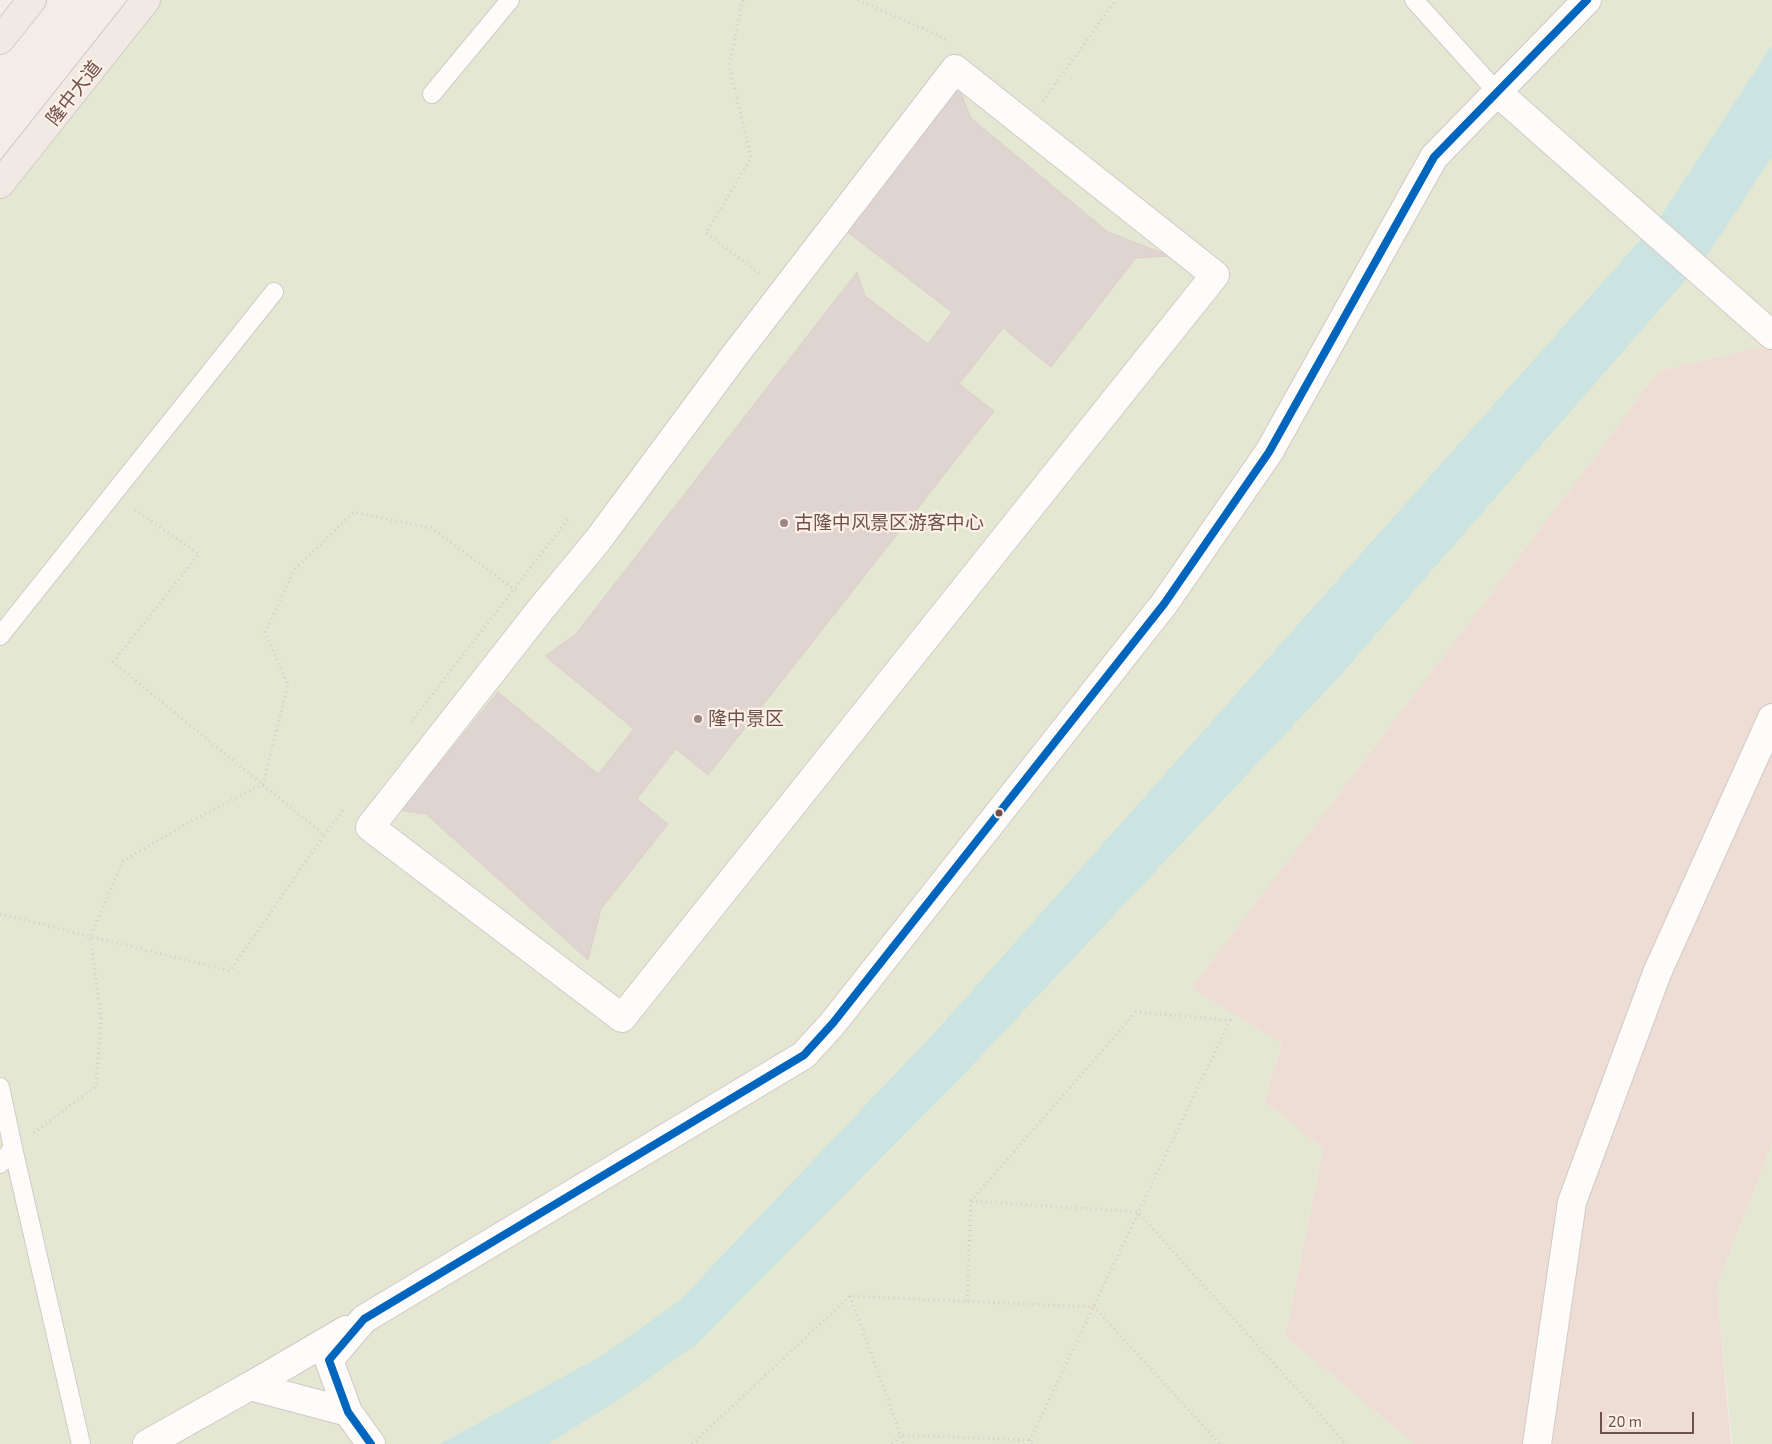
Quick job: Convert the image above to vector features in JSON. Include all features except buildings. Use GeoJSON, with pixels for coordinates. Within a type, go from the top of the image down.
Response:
{"type":"FeatureCollection","features":[{"type":"Feature","properties":{"kind":"main road"},"geometry":{"type":"LineString","coordinates":[[0,40],[32,0]]}},
{"type":"Feature","properties":{"kind":"main road","name":"隆中大道"},"geometry":{"type":"LineString","coordinates":[[0,184],[146,0]]}},
{"type":"Feature","properties":{"kind":"street"},"geometry":{"type":"LineString","coordinates":[[147,1444],[364,1319],[804,1055],[833,1023],[1164,604],[1269,452],[1434,157],[1587,0]]}},
{"type":"Feature","properties":{"kind":"street"},"geometry":{"type":"LineString","coordinates":[[955,69],[1026,125],[1215,274],[622,1018],[370,827],[541,609],[598,540],[955,69]]}},
{"type":"Feature","properties":{"kind":"street"},"geometry":{"type":"LineString","coordinates":[[1497,92],[1772,335]]}},
{"type":"Feature","properties":{"kind":"street"},"geometry":{"type":"LineString","coordinates":[[1537,1444],[1572,1202],[1657,974],[1772,718]]}},
{"type":"Feature","properties":{"kind":"street"},"geometry":{"type":"LineString","coordinates":[[364,1319],[329,1360],[348,1412],[371,1444]]}},
{"type":"Feature","properties":{"kind":"street"},"geometry":{"type":"LineString","coordinates":[[250,1386],[348,1412]]}},
{"type":"Feature","properties":{"kind":"lane"},"geometry":{"type":"LineString","coordinates":[[432,94],[510,0]]}},
{"type":"Feature","properties":{"kind":"lane"},"geometry":{"type":"LineString","coordinates":[[1414,0],[1497,92]]}},
{"type":"Feature","properties":{"kind":"lane"},"geometry":{"type":"LineString","coordinates":[[0,636],[274,292]]}},
{"type":"Feature","properties":{"kind":"lane"},"geometry":{"type":"LineString","coordinates":[[0,1087],[81,1444]]}},
{"type":"Feature","properties":{"kind":"lane"},"geometry":{"type":"LineString","coordinates":[[0,1164],[13,1148]]}},
{"type":"Feature","properties":{"kind":"path"},"geometry":{"type":"LineString","coordinates":[[743,0],[729,66],[751,158],[706,233],[785,293]]}},
{"type":"Feature","properties":{"kind":"path"},"geometry":{"type":"LineString","coordinates":[[1026,125],[1116,0]]}},
{"type":"Feature","properties":{"kind":"path"},"geometry":{"type":"LineString","coordinates":[[113,495],[199,554],[113,662],[324,835]]}},
{"type":"Feature","properties":{"kind":"path"},"geometry":{"type":"LineString","coordinates":[[13,1148],[96,1086],[101,1016],[90,938],[122,861],[193,820],[263,784],[288,685],[265,632],[295,569],[354,512],[432,528],[541,609]]}},
{"type":"Feature","properties":{"kind":"path"},"geometry":{"type":"LineString","coordinates":[[407,727],[569,518]]}},
{"type":"Feature","properties":{"kind":"path"},"geometry":{"type":"LineString","coordinates":[[0,914],[90,938],[230,971],[324,835],[348,804]]}},
{"type":"Feature","properties":{"kind":"path"},"geometry":{"type":"LineString","coordinates":[[966,1301],[971,1201],[1136,1012],[1230,1020],[1029,1442]]}},
{"type":"Feature","properties":{"kind":"path"},"geometry":{"type":"LineString","coordinates":[[971,1201],[1138,1212],[1346,1444]]}},
{"type":"Feature","properties":{"kind":"path"},"geometry":{"type":"LineString","coordinates":[[850,1296],[904,1444]]}},
{"type":"Feature","properties":{"kind":"path"},"geometry":{"type":"LineString","coordinates":[[692,1444],[850,1296],[1094,1307],[1220,1444]]}},
{"type":"Feature","properties":{"kind":"path"},"geometry":{"type":"LineString","coordinates":[[892,1444],[901,1435],[1029,1442],[1033,1444]]}},
{"type":"Feature","properties":{"kind":"shaded area"},"geometry":{"type":"Polygon","coordinates":[[[1772,344],[1772,1144],[1717,1286],[1731,1444],[1414,1444],[1285,1336],[1323,1149],[1264,1101],[1282,1044],[1191,988],[1658,371],[1772,344]]]}},
{"type":"Feature","properties":{"kind":"green space","name":"隆中景区"},"geometry":{"type":"Polygon","coordinates":[[[142,0],[1772,0],[1772,344],[1658,371],[1191,988],[1282,1044],[1264,1101],[1323,1149],[1285,1336],[1414,1444],[0,1444],[0,178],[142,0]]]}},
{"type":"Feature","properties":{"kind":"green space"},"geometry":{"type":"Polygon","coordinates":[[[1772,1144],[1772,1444],[1732,1444],[1717,1286],[1772,1144]]]}},
{"type":"Feature","properties":{"kind":"water"},"geometry":{"type":"Polygon","coordinates":[[[1772,45],[1772,157],[1708,254],[1338,678],[967,1071],[698,1343],[624,1396],[548,1444],[440,1444],[603,1355],[679,1301],[937,1030],[1659,219],[1772,45]]]}},
{"type":"Feature","properties":{"kind":"transit line"},"geometry":{"type":"LineString","coordinates":[[371,1444],[348,1412],[329,1360],[364,1319],[804,1055],[833,1023],[1164,604],[1269,452],[1434,157],[1587,0]]}},
{"type":"Feature","properties":{"kind":"place","name":"古隆中风景区游客中心"},"geometry":{"type":"Point","coordinates":[784,523]}},
{"type":"Feature","properties":{"kind":"place","name":"隆中景区"},"geometry":{"type":"Point","coordinates":[698,719]}}]}
